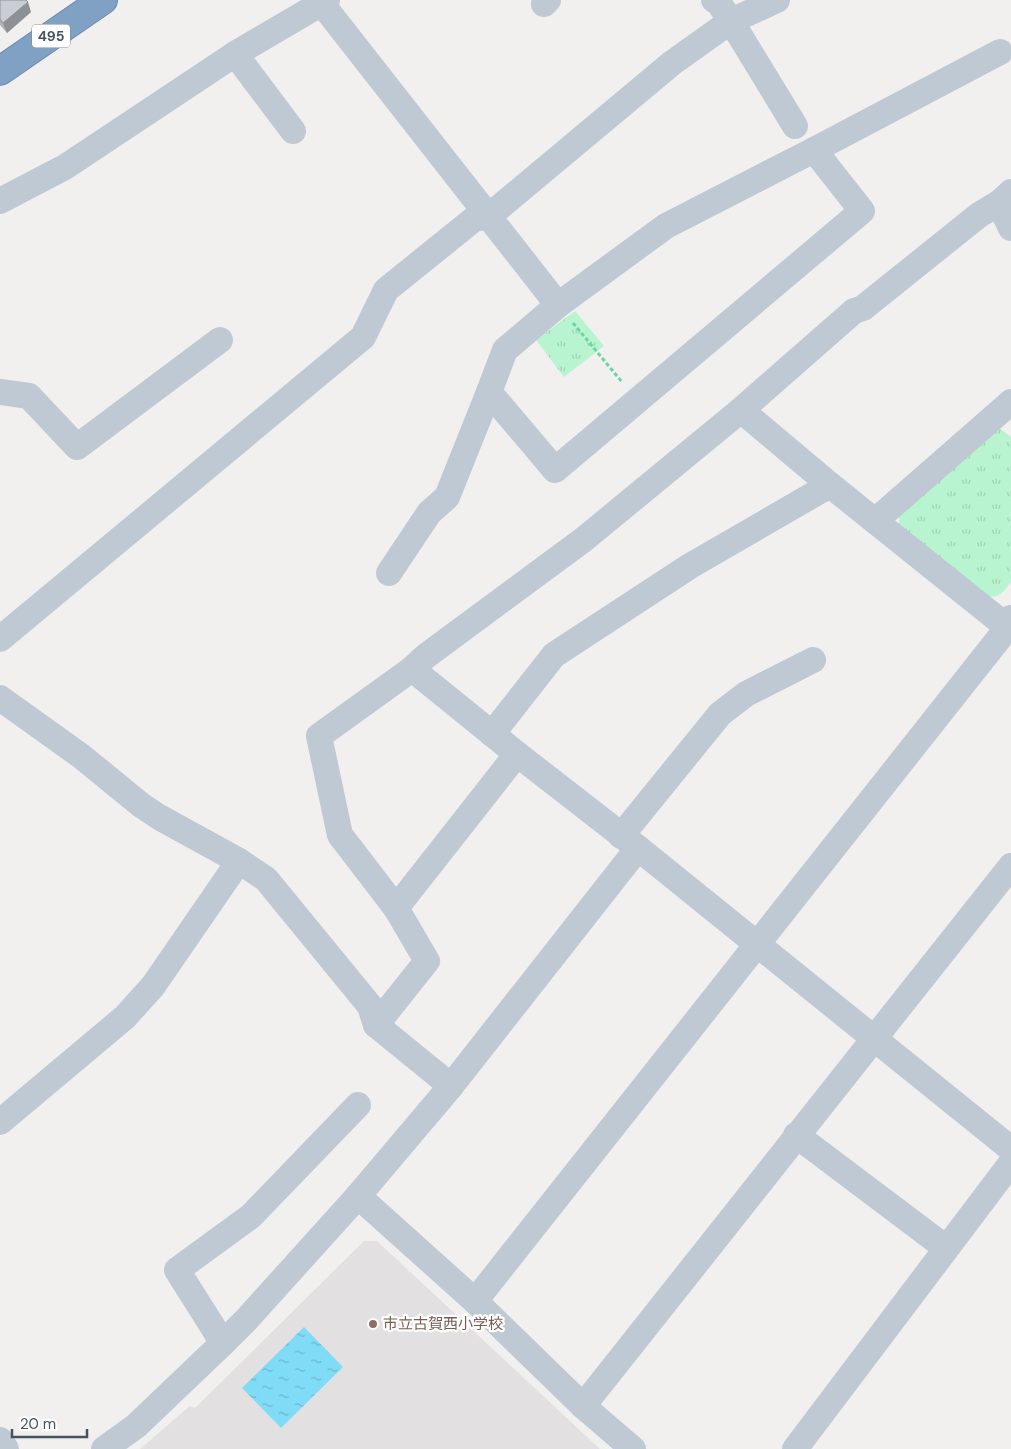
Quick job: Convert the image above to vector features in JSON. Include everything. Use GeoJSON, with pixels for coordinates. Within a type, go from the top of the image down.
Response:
{"type":"FeatureCollection","features":[{"type":"Feature","properties":{"kind":"highway","name":"495"},"geometry":{"type":"LineString","coordinates":[[0,71],[102,0]]}},
{"type":"Feature","properties":{"kind":"street"},"geometry":{"type":"LineString","coordinates":[[714,0],[718,2],[731,21],[795,126]]}},
{"type":"Feature","properties":{"kind":"street"},"geometry":{"type":"LineString","coordinates":[[0,639],[363,337],[386,290],[474,219],[489,216],[672,63],[731,21],[777,0]]}},
{"type":"Feature","properties":{"kind":"street"},"geometry":{"type":"LineString","coordinates":[[0,201],[65,167],[234,54],[323,1],[558,305]]}},
{"type":"Feature","properties":{"kind":"street"},"geometry":{"type":"LineString","coordinates":[[389,573],[430,513],[447,497],[505,350],[558,305],[666,226],[1000,52]]}},
{"type":"Feature","properties":{"kind":"street"},"geometry":{"type":"LineString","coordinates":[[234,54],[292,131]]}},
{"type":"Feature","properties":{"kind":"street"},"geometry":{"type":"LineString","coordinates":[[489,392],[555,470],[862,211],[814,150]]}},
{"type":"Feature","properties":{"kind":"street"},"geometry":{"type":"LineString","coordinates":[[376,1025],[427,961],[396,908],[340,835],[318,736],[583,540],[741,410],[854,311],[863,308],[979,215],[1005,198],[1011,228]]}},
{"type":"Feature","properties":{"kind":"street"},"geometry":{"type":"LineString","coordinates":[[0,392],[29,396],[77,447],[220,340]]}},
{"type":"Feature","properties":{"kind":"street"},"geometry":{"type":"LineString","coordinates":[[875,521],[1011,402]]}},
{"type":"Feature","properties":{"kind":"street"},"geometry":{"type":"LineString","coordinates":[[474,1301],[1010,625],[875,521],[741,410]]}},
{"type":"Feature","properties":{"kind":"street"},"geometry":{"type":"LineString","coordinates":[[492,734],[554,655],[690,566],[830,485]]}},
{"type":"Feature","properties":{"kind":"street"},"geometry":{"type":"LineString","coordinates":[[104,1449],[136,1426],[247,1319],[358,1196],[451,1086],[630,842],[720,714],[746,694],[813,660]]}},
{"type":"Feature","properties":{"kind":"street"},"geometry":{"type":"LineString","coordinates":[[412,668],[517,754],[874,1037],[1011,1149]]}},
{"type":"Feature","properties":{"kind":"street"},"geometry":{"type":"LineString","coordinates":[[0,698],[81,756],[141,805],[239,861],[266,879],[370,1006],[376,1025],[451,1086]]}},
{"type":"Feature","properties":{"kind":"street"},"geometry":{"type":"LineString","coordinates":[[396,908],[517,754]]}},
{"type":"Feature","properties":{"kind":"street"},"geometry":{"type":"LineString","coordinates":[[0,1122],[125,1017],[153,986],[239,861]]}},
{"type":"Feature","properties":{"kind":"street"},"geometry":{"type":"LineString","coordinates":[[583,1406],[1011,866]]}},
{"type":"Feature","properties":{"kind":"street"},"geometry":{"type":"LineString","coordinates":[[222,1343],[178,1270],[251,1216],[358,1105]]}},
{"type":"Feature","properties":{"kind":"street"},"geometry":{"type":"LineString","coordinates":[[796,1135],[946,1248]]}},
{"type":"Feature","properties":{"kind":"street"},"geometry":{"type":"LineString","coordinates":[[795,1449],[1011,1164]]}},
{"type":"Feature","properties":{"kind":"street"},"geometry":{"type":"LineString","coordinates":[[358,1196],[474,1301],[583,1406],[633,1449]]}},
{"type":"Feature","properties":{"kind":"street"},"geometry":{"type":"LineString","coordinates":[[0,1440],[6,1449]]}},
{"type":"Feature","properties":{"kind":"path"},"geometry":{"type":"LineString","coordinates":[[558,305],[636,400]]}},
{"type":"Feature","properties":{"kind":"shaded area","name":"市立古賀西小学校"},"geometry":{"type":"Polygon","coordinates":[[[364,1241],[377,1241],[600,1449],[140,1449],[190,1406],[195,1408],[364,1241]]]}},
{"type":"Feature","properties":{"kind":"green space"},"geometry":{"type":"Polygon","coordinates":[[[575,311],[604,346],[564,377],[536,340],[575,311]]]}},
{"type":"Feature","properties":{"kind":"green space"},"geometry":{"type":"Polygon","coordinates":[[[998,427],[1011,437],[1011,582],[1001,594],[990,597],[985,596],[899,526],[899,513],[998,427]]]}},
{"type":"Feature","properties":{"kind":"water"},"geometry":{"type":"Polygon","coordinates":[[[304,1327],[343,1367],[281,1428],[242,1388],[304,1327]]]}},
{"type":"Feature","properties":{"kind":"building"},"geometry":{"type":"Polygon","coordinates":[[[0,0],[26,0],[28,2],[3,23],[0,19],[0,0]]]}},
{"type":"Feature","properties":{"kind":"place","name":"市立古賀西小学校"},"geometry":{"type":"Point","coordinates":[373,1324]}}]}
